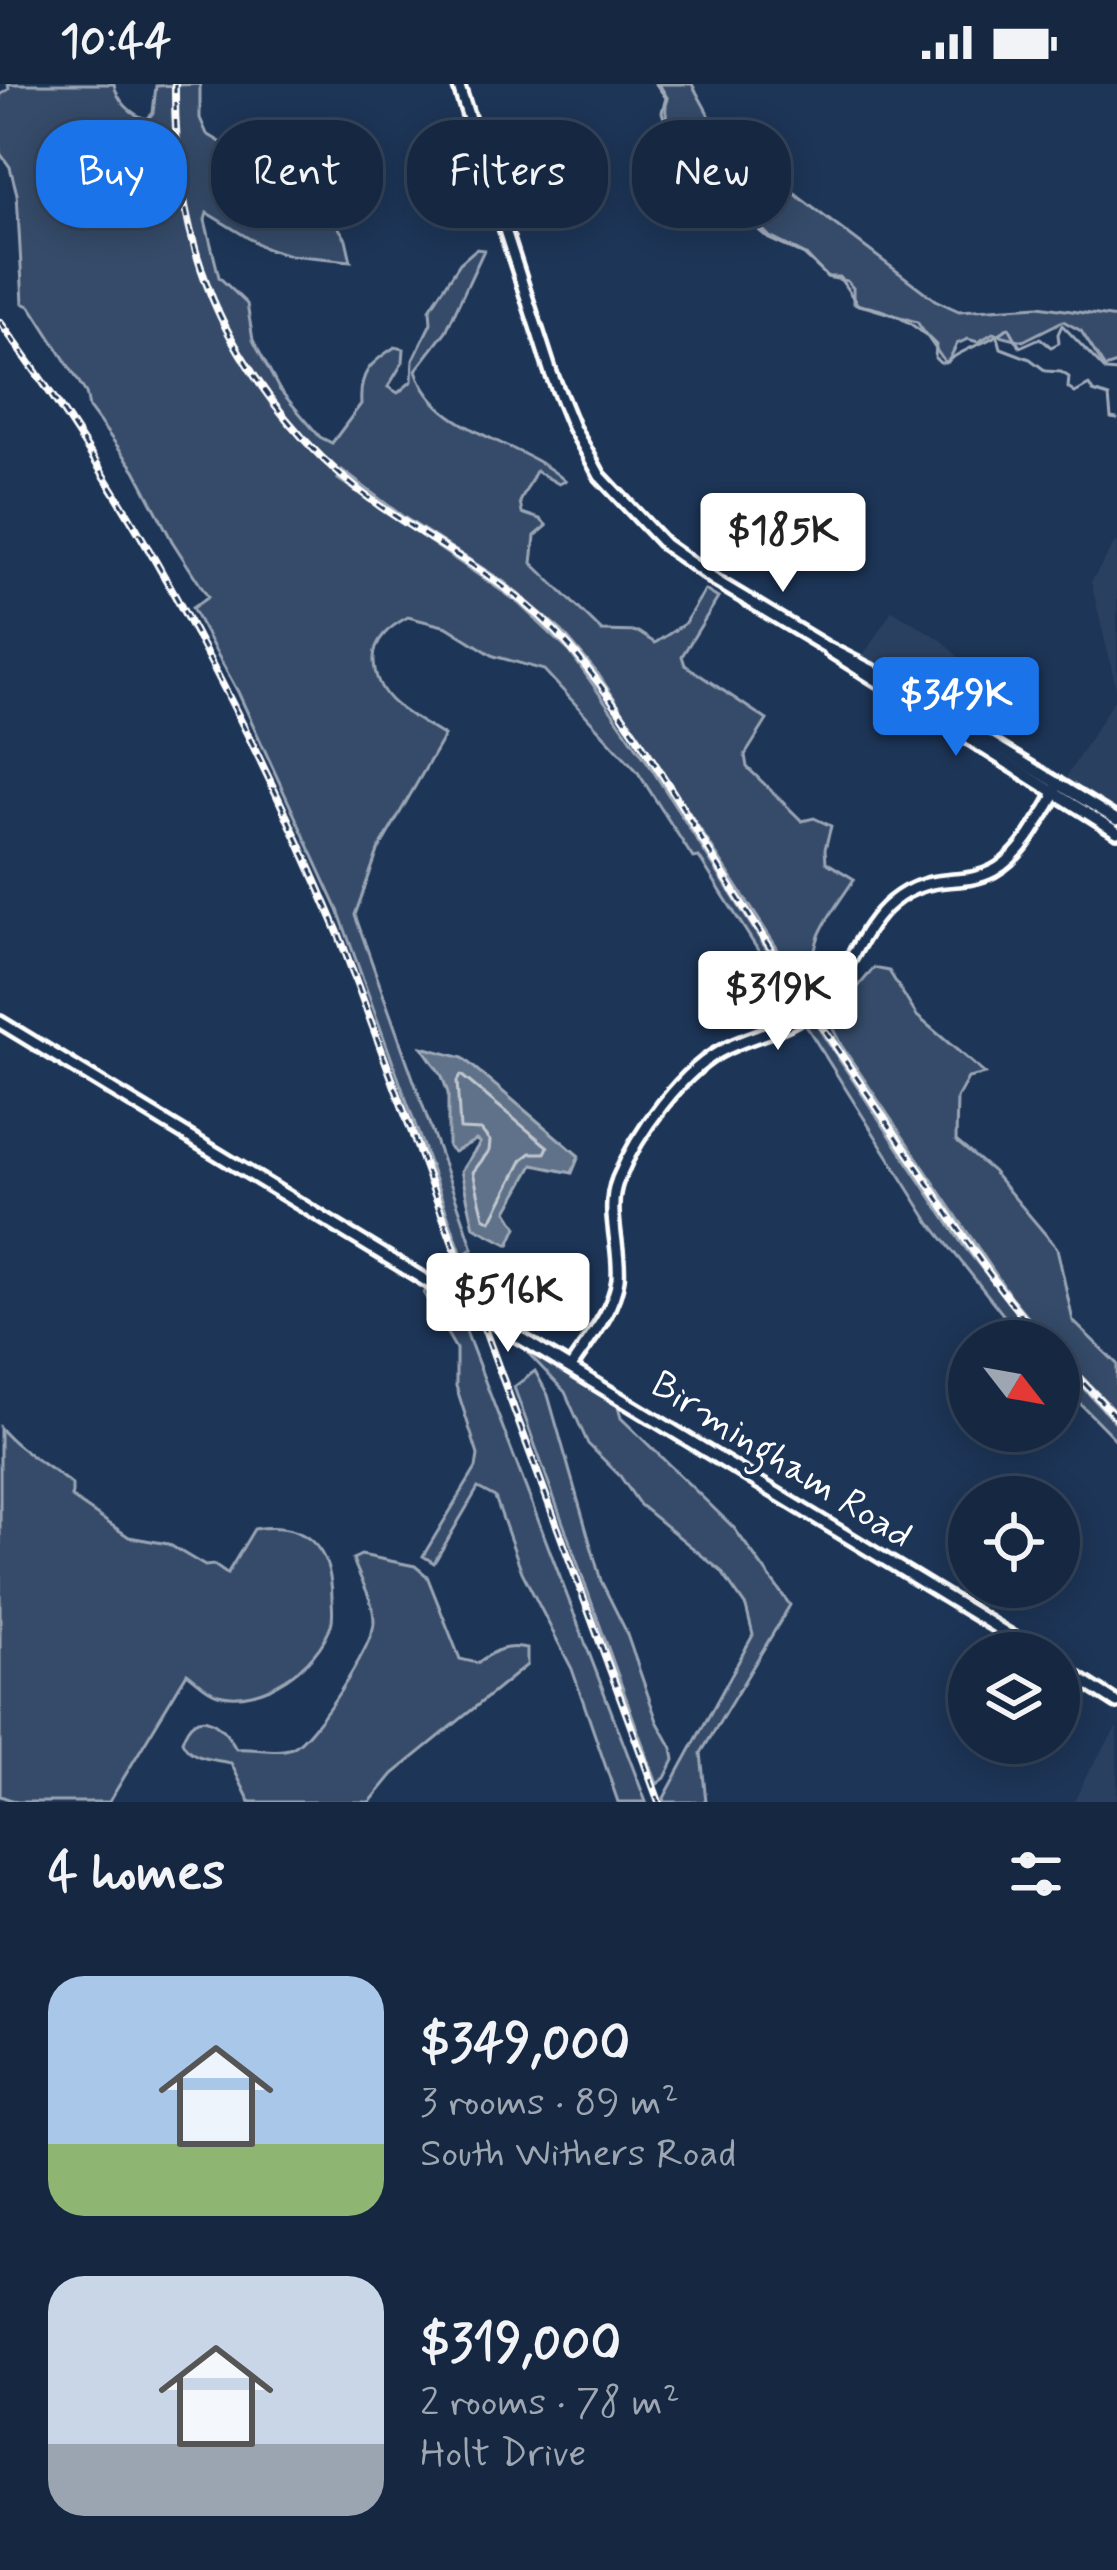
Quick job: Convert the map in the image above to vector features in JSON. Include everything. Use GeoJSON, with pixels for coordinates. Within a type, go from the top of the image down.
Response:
{"type":"FeatureCollection","features":[{"type":"Feature","properties":{"kind":"street"},"geometry":{"type":"LineString","coordinates":[[458,84],[551,373],[573,427],[601,476],[678,554],[857,671],[1117,820]]}},
{"type":"Feature","properties":{"kind":"street"},"geometry":{"type":"LineString","coordinates":[[1059,788],[1117,832]]}},
{"type":"Feature","properties":{"kind":"street"},"geometry":{"type":"LineString","coordinates":[[572,1367],[615,1293],[616,1185],[679,1083],[711,1056],[785,1027],[818,1004],[876,919],[897,898],[925,885],[975,879],[1004,866],[1026,842],[1059,788]]}},
{"type":"Feature","properties":{"kind":"street","name":"Birmingham Road"},"geometry":{"type":"LineString","coordinates":[[0,1022],[1005,1632]]}},
{"type":"Feature","properties":{"kind":"street"},"geometry":{"type":"LineString","coordinates":[[1080,1679],[1117,1702]]}},
{"type":"Feature","properties":{"kind":"shaded area"},"geometry":{"type":"Polygon","coordinates":[[[8,84],[114,84],[126,106],[147,119],[153,113],[156,86],[200,84],[200,118],[211,136],[211,215],[207,213],[205,220],[219,277],[247,304],[253,340],[279,389],[320,437],[332,443],[361,404],[364,377],[379,358],[395,347],[404,349],[403,362],[388,387],[398,393],[412,381],[413,360],[431,323],[430,309],[460,263],[476,249],[484,250],[446,331],[416,370],[426,392],[460,423],[526,455],[565,481],[559,484],[536,471],[520,502],[522,513],[547,526],[535,536],[532,563],[602,631],[638,632],[655,643],[684,624],[705,590],[718,598],[682,656],[685,665],[767,720],[745,755],[747,767],[802,821],[814,818],[831,826],[826,862],[854,879],[819,937],[816,978],[807,994],[598,674],[562,631],[504,582],[402,516],[342,470],[338,479],[515,600],[570,652],[650,766],[802,1009],[797,1012],[699,857],[693,858],[637,771],[544,670],[494,656],[447,627],[408,617],[395,625],[374,653],[381,687],[398,706],[444,736],[378,851],[355,915],[473,1249],[462,1255],[338,910],[238,692],[192,608],[208,597],[135,470],[89,408],[86,393],[31,307],[23,303],[17,194],[10,167],[0,153],[0,95],[9,89],[8,84]]]}},
{"type":"Feature","properties":{"kind":"shaded area"},"geometry":{"type":"Polygon","coordinates":[[[659,84],[692,84],[712,120],[668,120],[668,99],[659,84]]]}},
{"type":"Feature","properties":{"kind":"shaded area"},"geometry":{"type":"Polygon","coordinates":[[[791,189],[935,300],[959,311],[1039,306],[1117,318],[1117,364],[1105,368],[1081,331],[1063,321],[1023,341],[993,333],[978,342],[968,339],[957,344],[948,362],[944,361],[917,322],[853,303],[853,288],[847,281],[827,277],[806,255],[761,228],[791,228],[791,189]]]}},
{"type":"Feature","properties":{"kind":"shaded area"},"geometry":{"type":"Polygon","coordinates":[[[232,228],[339,228],[351,261],[290,255],[265,248],[232,228]]]}},
{"type":"Feature","properties":{"kind":"shaded area"},"geometry":{"type":"Polygon","coordinates":[[[1117,539],[1117,691],[1091,582],[1117,539]]]}},
{"type":"Feature","properties":{"kind":"shaded area"},"geometry":{"type":"Polygon","coordinates":[[[892,610],[943,641],[964,663],[966,667],[943,703],[863,656],[892,610]]]}},
{"type":"Feature","properties":{"kind":"shaded area"},"geometry":{"type":"Polygon","coordinates":[[[1117,695],[1117,811],[1065,779],[1117,695]]]}},
{"type":"Feature","properties":{"kind":"shaded area"},"geometry":{"type":"Polygon","coordinates":[[[874,968],[889,971],[917,1016],[985,1074],[968,1078],[957,1098],[956,1141],[992,1171],[1057,1248],[1073,1320],[1030,1320],[1011,1297],[829,1021],[874,968]]]}},
{"type":"Feature","properties":{"kind":"shaded area"},"geometry":{"type":"Polygon","coordinates":[[[815,1023],[961,1242],[1022,1320],[1007,1320],[928,1220],[805,1024],[815,1023]]]}},
{"type":"Feature","properties":{"kind":"shaded area"},"geometry":{"type":"Polygon","coordinates":[[[428,1285],[459,1305],[646,1802],[618,1802],[572,1669],[522,1572],[495,1497],[478,1488],[434,1563],[423,1556],[476,1468],[478,1455],[456,1386],[456,1349],[424,1294],[428,1285]]]}},
{"type":"Feature","properties":{"kind":"shaded area"},"geometry":{"type":"Polygon","coordinates":[[[1080,1328],[1117,1364],[1117,1413],[1080,1375],[1080,1328]]]}},
{"type":"Feature","properties":{"kind":"shaded area"},"geometry":{"type":"Polygon","coordinates":[[[531,1349],[617,1403],[621,1418],[734,1528],[790,1605],[701,1753],[706,1802],[665,1802],[664,1798],[753,1635],[746,1607],[721,1571],[640,1505],[588,1444],[565,1392],[528,1353],[531,1349]]]}},
{"type":"Feature","properties":{"kind":"shaded area"},"geometry":{"type":"Polygon","coordinates":[[[535,1371],[548,1395],[601,1581],[672,1748],[674,1760],[657,1784],[514,1387],[535,1371]]]}},
{"type":"Feature","properties":{"kind":"shaded area"},"geometry":{"type":"Polygon","coordinates":[[[1080,1384],[1117,1424],[1117,1441],[1080,1403],[1080,1384]]]}},
{"type":"Feature","properties":{"kind":"shaded area"},"geometry":{"type":"Polygon","coordinates":[[[0,1428],[72,1485],[72,1498],[129,1537],[168,1544],[227,1574],[254,1529],[288,1529],[312,1541],[327,1564],[332,1619],[314,1655],[286,1679],[252,1694],[218,1694],[187,1673],[109,1802],[17,1802],[0,1796],[0,1428]]]}},
{"type":"Feature","properties":{"kind":"shaded area"},"geometry":{"type":"Polygon","coordinates":[[[361,1555],[415,1566],[427,1576],[460,1659],[477,1663],[512,1647],[527,1649],[527,1665],[393,1774],[370,1802],[250,1802],[231,1763],[196,1755],[182,1741],[194,1722],[202,1719],[224,1732],[236,1749],[286,1750],[302,1741],[341,1690],[371,1634],[372,1605],[353,1559],[361,1555]]]}},
{"type":"Feature","properties":{"kind":"shaded area"},"geometry":{"type":"Polygon","coordinates":[[[1117,1727],[1117,1802],[1074,1802],[1086,1776],[1117,1727]]]}},
{"type":"Feature","properties":{"kind":"water"},"geometry":{"type":"Polygon","coordinates":[[[422,1047],[463,1058],[579,1156],[572,1173],[533,1165],[507,1211],[517,1227],[509,1245],[474,1227],[461,1171],[480,1143],[476,1140],[454,1152],[448,1147],[448,1093],[422,1047]]]}},
{"type":"Feature","properties":{"kind":"waterway"},"geometry":{"type":"LineString","coordinates":[[656,84],[666,98],[662,112],[673,146],[678,141],[686,143],[691,156],[712,164],[718,204],[736,210],[769,239],[804,255],[828,277],[839,277],[858,305],[901,318],[919,330],[936,345],[935,358],[940,363],[1009,327],[1020,347],[1040,338],[1051,347],[1059,343],[1062,325],[1106,371],[1117,372]]}},
{"type":"Feature","properties":{"kind":"waterway"},"geometry":{"type":"LineString","coordinates":[[998,337],[1001,348],[1069,377],[1068,388],[1075,393],[1089,385],[1093,392],[1109,397],[1111,418],[1117,419]]}},
{"type":"Feature","properties":{"kind":"railway"},"geometry":{"type":"LineString","coordinates":[[175,84],[182,189],[198,257],[223,322],[254,375],[302,437],[339,474],[504,587],[569,646],[638,738],[783,968],[961,1233],[1026,1320]]}},
{"type":"Feature","properties":{"kind":"railway"},"geometry":{"type":"LineString","coordinates":[[0,322],[99,467],[188,618],[304,854],[339,935],[659,1802]]}},
{"type":"Feature","properties":{"kind":"railway"},"geometry":{"type":"LineString","coordinates":[[1080,1379],[1117,1418]]}}]}
